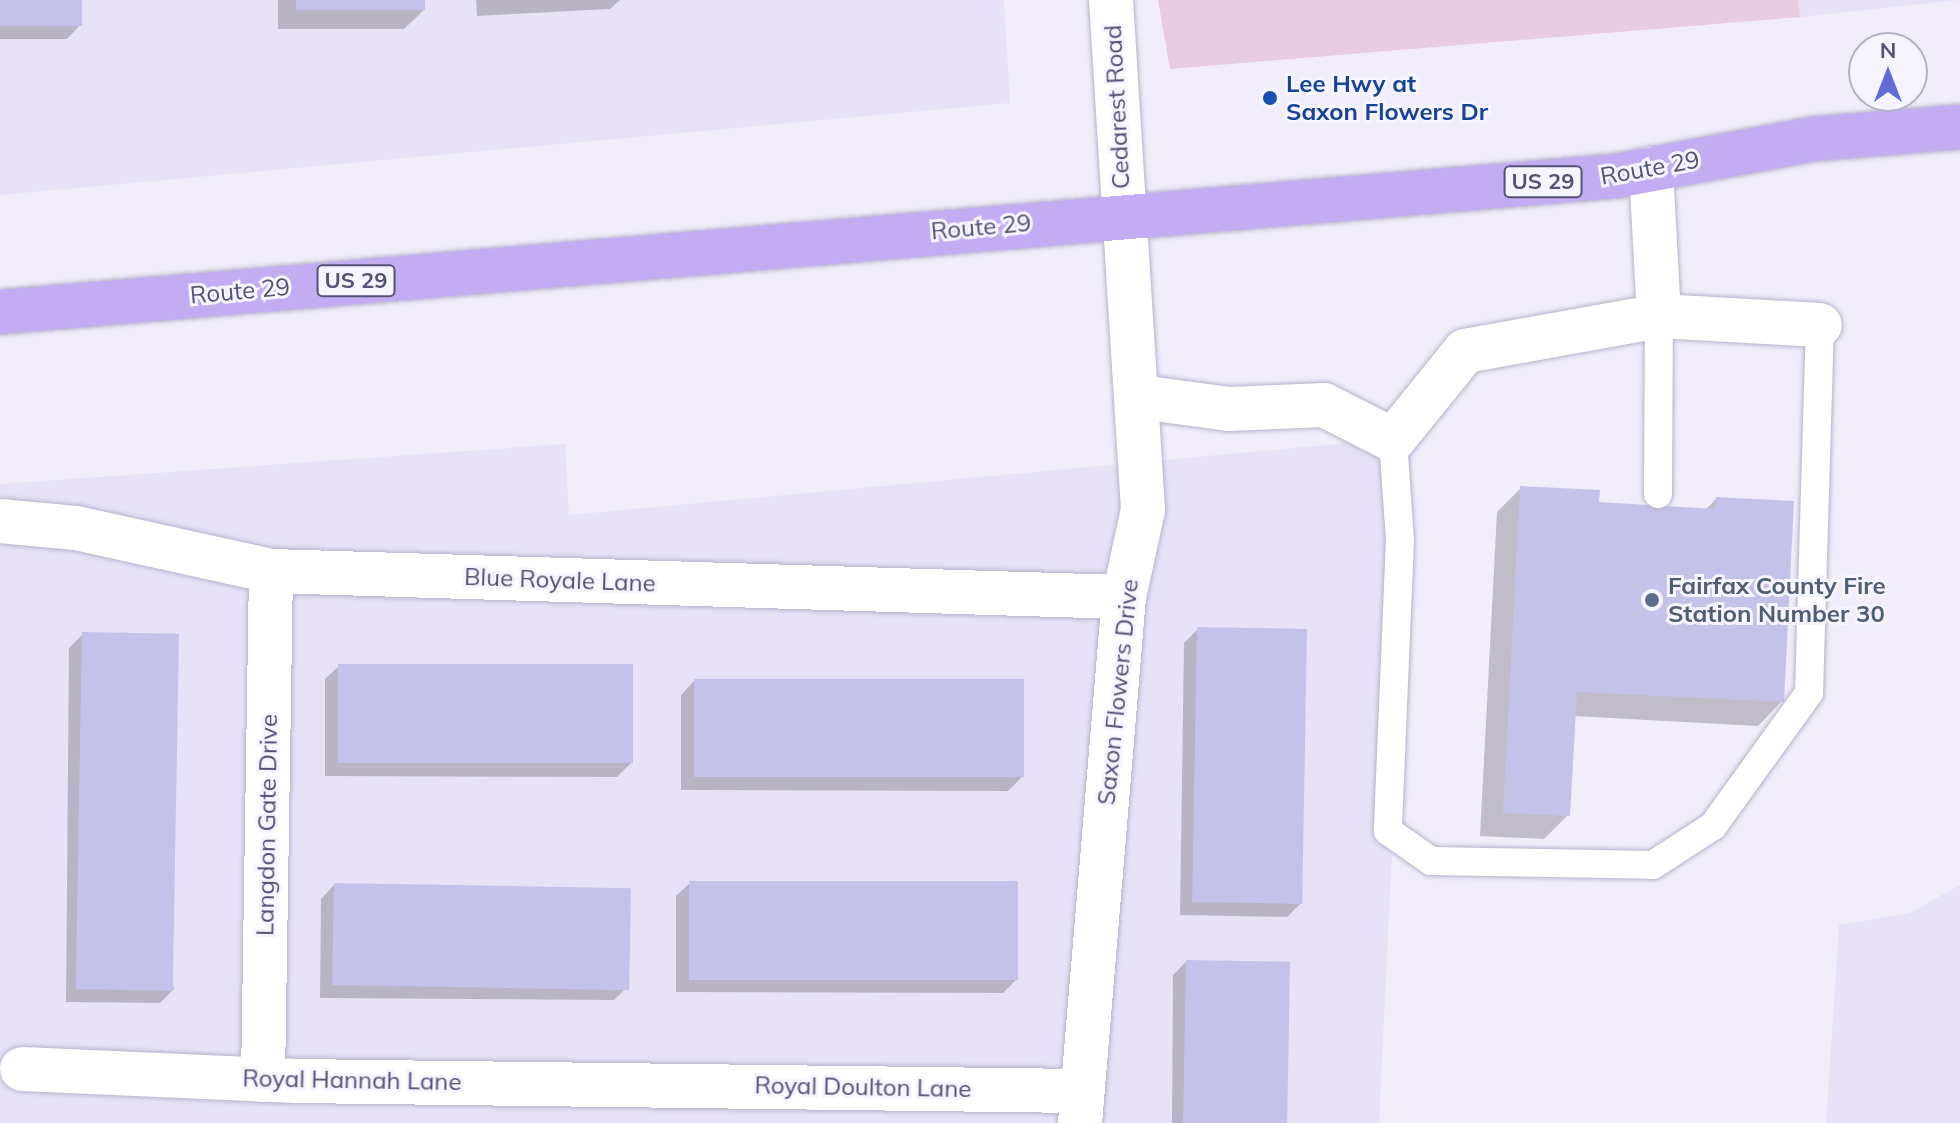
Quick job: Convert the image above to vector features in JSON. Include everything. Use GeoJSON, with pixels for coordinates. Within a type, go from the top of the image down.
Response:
{"type":"FeatureCollection","features":[{"type":"Feature","properties":{"kind":"main road","name":"Route 29"},"geometry":{"type":"LineString","coordinates":[[0,312],[1651,169],[1813,139],[1960,127]]}},
{"type":"Feature","properties":{"kind":"street","name":"Cedarest Road"},"geometry":{"type":"LineString","coordinates":[[1111,0],[1123,214]]}},
{"type":"Feature","properties":{"kind":"street"},"geometry":{"type":"LineString","coordinates":[[1651,169],[1659,316]]}},
{"type":"Feature","properties":{"kind":"street","name":"Saxon Flowers Drive"},"geometry":{"type":"LineString","coordinates":[[1081,1107],[1124,597],[1143,510],[1140,397],[1123,214]]}},
{"type":"Feature","properties":{"kind":"street"},"geometry":{"type":"LineString","coordinates":[[1140,397],[1229,409],[1324,405],[1393,440],[1465,351],[1659,316],[1820,325]]}},
{"type":"Feature","properties":{"kind":"street","name":"Blue Royale Lane"},"geometry":{"type":"LineString","coordinates":[[0,521],[76,528],[271,571],[1124,597]]}},
{"type":"Feature","properties":{"kind":"street","name":"Langdon Gate Drive"},"geometry":{"type":"LineString","coordinates":[[263,1080],[271,571]]}},
{"type":"Feature","properties":{"kind":"street","name":"Royal Hannah Lane"},"geometry":{"type":"LineString","coordinates":[[22,1069],[681,1104]]}},
{"type":"Feature","properties":{"kind":"street","name":"Royal Doulton Lane"},"geometry":{"type":"LineString","coordinates":[[681,1104],[1081,1107]]}},
{"type":"Feature","properties":{"kind":"lane"},"geometry":{"type":"LineString","coordinates":[[1658,494],[1659,316]]}},
{"type":"Feature","properties":{"kind":"lane"},"geometry":{"type":"LineString","coordinates":[[1393,440],[1400,539],[1388,831],[1431,861],[1653,865],[1713,826],[1809,693],[1820,325]]}},
{"type":"Feature","properties":{"kind":"shaded area"},"geometry":{"type":"Polygon","coordinates":[[[0,0],[1004,0],[1010,103],[0,195],[0,0]]]}},
{"type":"Feature","properties":{"kind":"shaded area"},"geometry":{"type":"Polygon","coordinates":[[[1158,0],[1798,0],[1800,17],[1170,69],[1158,0]]]}},
{"type":"Feature","properties":{"kind":"shaded area"},"geometry":{"type":"Polygon","coordinates":[[[1798,0],[1960,0],[1800,17],[1798,0]]]}},
{"type":"Feature","properties":{"kind":"shaded area"},"geometry":{"type":"Polygon","coordinates":[[[1412,437],[1379,1123],[0,1123],[0,484],[565,444],[569,515],[1412,437]]]}},
{"type":"Feature","properties":{"kind":"shaded area"},"geometry":{"type":"Polygon","coordinates":[[[1960,885],[1960,1123],[1826,1123],[1839,925],[1910,913],[1960,885]]]}},
{"type":"Feature","properties":{"kind":"building"},"geometry":{"type":"Polygon","coordinates":[[[0,0],[82,0],[82,26],[0,26],[0,0]]]}},
{"type":"Feature","properties":{"kind":"building"},"geometry":{"type":"Polygon","coordinates":[[[296,0],[425,0],[425,10],[296,10],[296,0]]]}},
{"type":"Feature","properties":{"kind":"building","name":"Fairfax County Fire Station Number 30"},"geometry":{"type":"Polygon","coordinates":[[[1520,486],[1600,490],[1599,502],[1715,509],[1716,497],[1794,501],[1784,702],[1577,692],[1570,816],[1503,813],[1520,486]]]}},
{"type":"Feature","properties":{"kind":"building"},"geometry":{"type":"Polygon","coordinates":[[[1197,627],[1307,629],[1302,904],[1192,902],[1197,627]]]}},
{"type":"Feature","properties":{"kind":"building"},"geometry":{"type":"Polygon","coordinates":[[[82,632],[179,634],[173,991],[76,989],[82,632]]]}},
{"type":"Feature","properties":{"kind":"building"},"geometry":{"type":"Polygon","coordinates":[[[338,664],[633,664],[633,763],[338,763],[338,664]]]}},
{"type":"Feature","properties":{"kind":"building"},"geometry":{"type":"Polygon","coordinates":[[[694,679],[1024,679],[1024,777],[694,777],[694,679]]]}},
{"type":"Feature","properties":{"kind":"building"},"geometry":{"type":"Polygon","coordinates":[[[689,881],[1018,881],[1018,980],[689,980],[689,881]]]}},
{"type":"Feature","properties":{"kind":"building"},"geometry":{"type":"Polygon","coordinates":[[[334,883],[631,888],[629,990],[332,985],[334,883]]]}},
{"type":"Feature","properties":{"kind":"building"},"geometry":{"type":"Polygon","coordinates":[[[1186,960],[1290,962],[1287,1123],[1183,1123],[1186,960]]]}},
{"type":"Feature","properties":{"kind":"place","name":"Lee Hwy at Saxon Flowers Dr"},"geometry":{"type":"Point","coordinates":[1270,98]}},
{"type":"Feature","properties":{"kind":"place","name":"Fairfax County Fire Station Number 30"},"geometry":{"type":"Point","coordinates":[1652,600]}}]}
